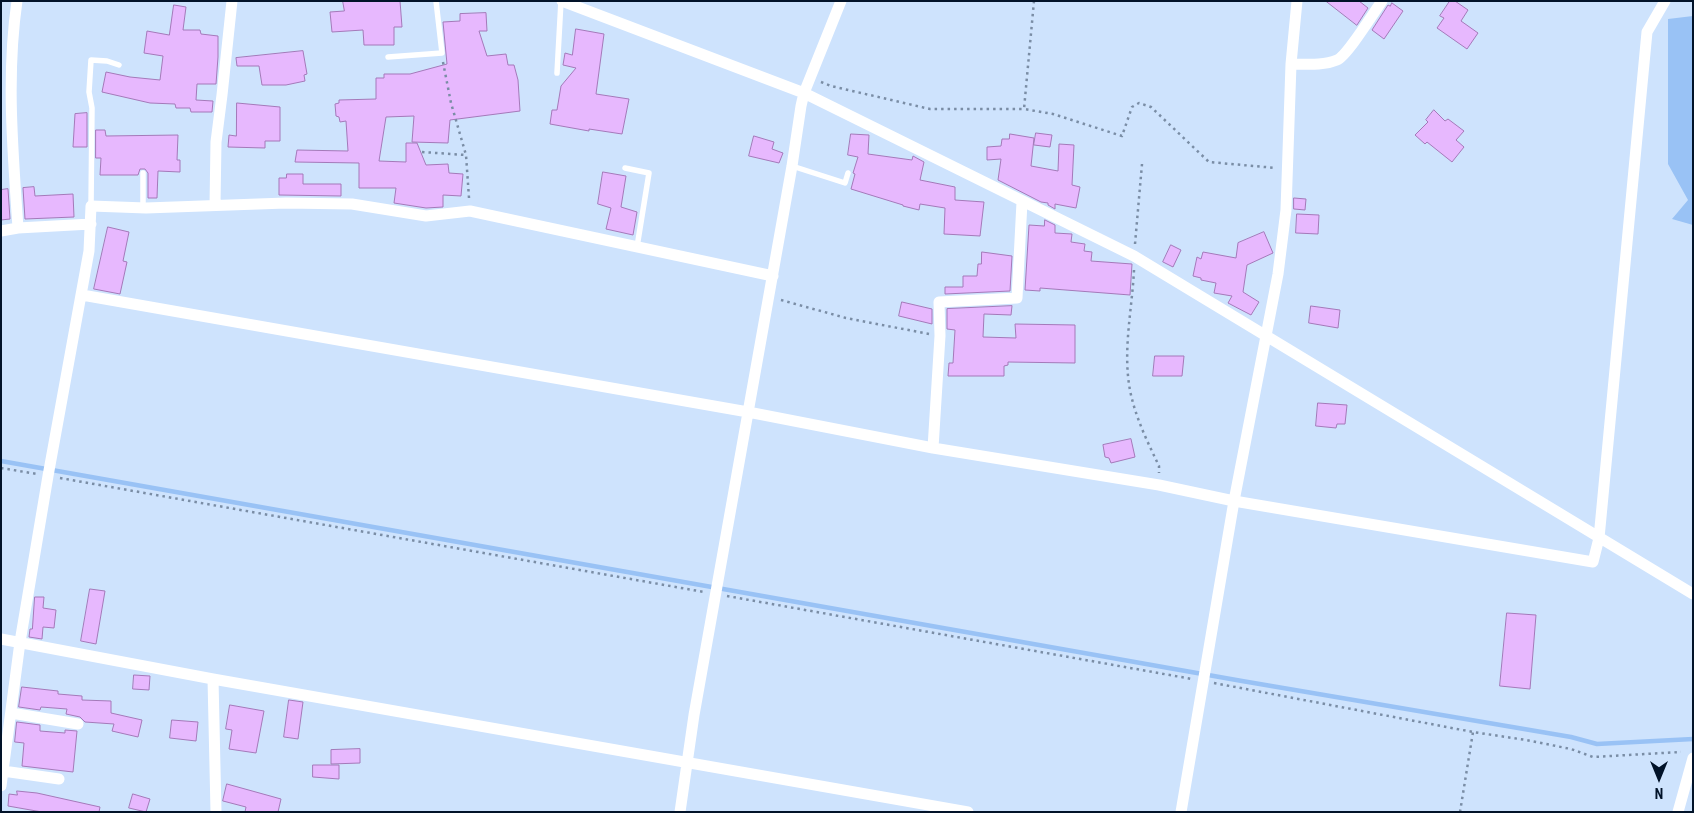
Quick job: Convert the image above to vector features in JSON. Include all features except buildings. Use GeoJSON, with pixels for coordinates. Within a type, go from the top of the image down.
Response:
{"type":"FeatureCollection","features":[{"type":"Feature","properties":{"kind":"street"},"geometry":{"type":"LineString","coordinates":[[17,1],[13,28],[11,129],[18,228]]}},
{"type":"Feature","properties":{"kind":"street"},"geometry":{"type":"LineString","coordinates":[[215,205],[216,142],[232,1]]}},
{"type":"Feature","properties":{"kind":"street"},"geometry":{"type":"LineString","coordinates":[[562,1],[804,93],[1134,256],[1693,594]]}},
{"type":"Feature","properties":{"kind":"street"},"geometry":{"type":"LineString","coordinates":[[680,812],[687,761],[792,166],[800,106],[841,1]]}},
{"type":"Feature","properties":{"kind":"street"},"geometry":{"type":"LineString","coordinates":[[1181,812],[1234,501],[1278,274],[1286,210],[1291,64],[1297,1]]}},
{"type":"Feature","properties":{"kind":"street"},"geometry":{"type":"LineString","coordinates":[[1291,64],[1324,63],[1339,60],[1382,1]]}},
{"type":"Feature","properties":{"kind":"street"},"geometry":{"type":"LineString","coordinates":[[82,295],[748,412],[933,448],[1159,485],[1234,501],[1593,562],[1599,538],[1648,32],[1665,1]]}},
{"type":"Feature","properties":{"kind":"street"},"geometry":{"type":"LineString","coordinates":[[933,448],[940,336],[939,302],[1017,298],[1022,202]]}},
{"type":"Feature","properties":{"kind":"street"},"geometry":{"type":"LineString","coordinates":[[1,786],[20,642],[89,251],[91,206],[143,208],[286,203],[352,204],[426,216],[470,211],[773,276]]}},
{"type":"Feature","properties":{"kind":"street"},"geometry":{"type":"LineString","coordinates":[[1,231],[18,228],[90,224]]}},
{"type":"Feature","properties":{"kind":"street"},"geometry":{"type":"LineString","coordinates":[[1,639],[213,679],[968,812]]}},
{"type":"Feature","properties":{"kind":"street"},"geometry":{"type":"LineString","coordinates":[[213,679],[216,812]]}},
{"type":"Feature","properties":{"kind":"street"},"geometry":{"type":"LineString","coordinates":[[11,713],[78,724]]}},
{"type":"Feature","properties":{"kind":"street"},"geometry":{"type":"LineString","coordinates":[[1678,812],[1689,755]]}},
{"type":"Feature","properties":{"kind":"street"},"geometry":{"type":"LineString","coordinates":[[3,771],[59,779]]}},
{"type":"Feature","properties":{"kind":"lane"},"geometry":{"type":"LineString","coordinates":[[388,57],[442,54],[436,1]]}},
{"type":"Feature","properties":{"kind":"lane"},"geometry":{"type":"LineString","coordinates":[[557,73],[562,1]]}},
{"type":"Feature","properties":{"kind":"lane"},"geometry":{"type":"LineString","coordinates":[[91,206],[92,108],[89,92],[91,60],[119,64]]}},
{"type":"Feature","properties":{"kind":"lane"},"geometry":{"type":"LineString","coordinates":[[792,166],[845,183],[848,173]]}},
{"type":"Feature","properties":{"kind":"lane"},"geometry":{"type":"LineString","coordinates":[[625,168],[649,173],[637,247]]}},
{"type":"Feature","properties":{"kind":"lane"},"geometry":{"type":"LineString","coordinates":[[143,173],[143,208]]}},
{"type":"Feature","properties":{"kind":"path"},"geometry":{"type":"LineString","coordinates":[[1024,109],[1034,1]]}},
{"type":"Feature","properties":{"kind":"path"},"geometry":{"type":"LineString","coordinates":[[442,54],[451,103],[466,155],[470,211]]}},
{"type":"Feature","properties":{"kind":"path"},"geometry":{"type":"LineString","coordinates":[[811,77],[830,86],[930,109],[1024,109],[1053,114],[1122,136],[1132,107],[1139,103],[1151,107],[1209,162],[1287,169]]}},
{"type":"Feature","properties":{"kind":"path"},"geometry":{"type":"LineString","coordinates":[[422,152],[466,155]]}},
{"type":"Feature","properties":{"kind":"path"},"geometry":{"type":"LineString","coordinates":[[1142,164],[1133,291],[1130,302],[1129,377],[1132,398],[1139,422],[1159,466],[1159,485]]}},
{"type":"Feature","properties":{"kind":"path"},"geometry":{"type":"LineString","coordinates":[[768,297],[846,318],[940,336]]}},
{"type":"Feature","properties":{"kind":"path"},"geometry":{"type":"LineString","coordinates":[[1,468],[1203,681],[1473,732],[1526,740],[1571,749],[1593,757],[1689,755]]}},
{"type":"Feature","properties":{"kind":"path"},"geometry":{"type":"LineString","coordinates":[[1460,812],[1473,732]]}},
{"type":"Feature","properties":{"kind":"water"},"geometry":{"type":"Polygon","coordinates":[[[1693,16],[1693,225],[1672,219],[1688,200],[1668,164],[1668,19],[1693,16]]]}},
{"type":"Feature","properties":{"kind":"waterway"},"geometry":{"type":"LineString","coordinates":[[1,461],[1242,681],[1571,737],[1597,744],[1693,739]]}}]}
